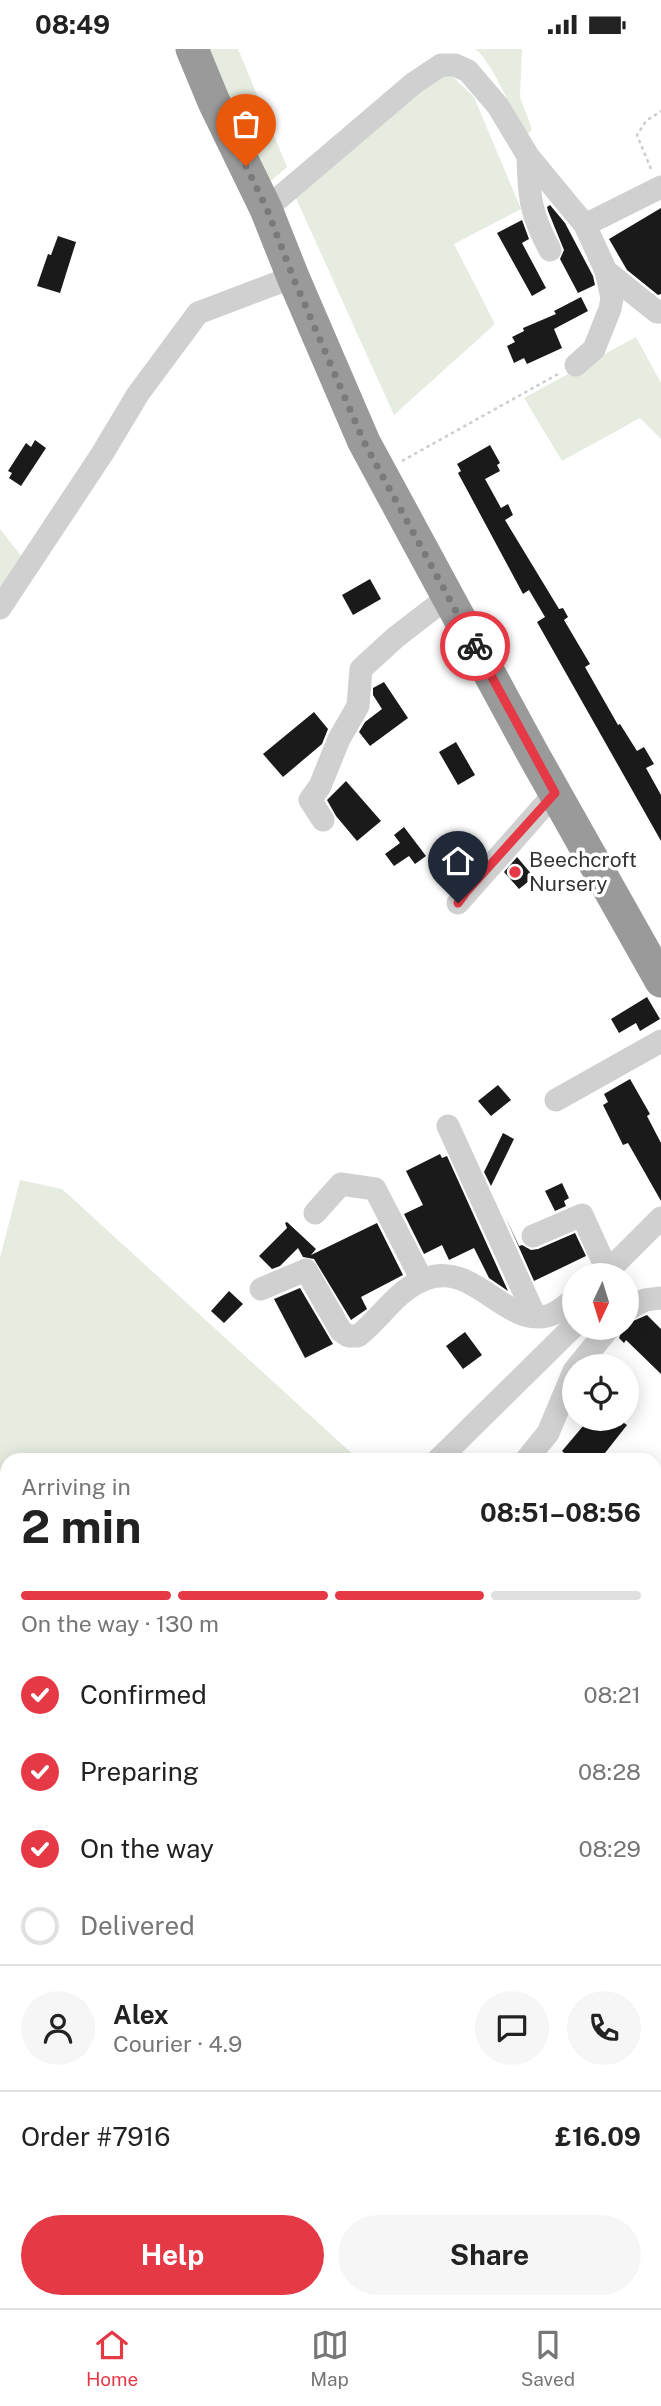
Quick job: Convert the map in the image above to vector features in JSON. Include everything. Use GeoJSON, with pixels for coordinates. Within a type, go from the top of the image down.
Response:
{"type":"FeatureCollection","features":[{"type":"Feature","properties":{"kind":"highway"},"geometry":{"type":"LineString","coordinates":[[192,49],[214,102],[267,209],[293,277],[364,442],[555,793],[661,981]]}},
{"type":"Feature","properties":{"kind":"street"},"geometry":{"type":"LineString","coordinates":[[267,209],[414,83],[441,65],[455,65],[468,71],[498,106],[528,156],[585,225],[606,271],[612,298],[610,309],[594,349],[576,365]]}},
{"type":"Feature","properties":{"kind":"street"},"geometry":{"type":"LineString","coordinates":[[528,156],[529,193],[533,214],[550,250]]}},
{"type":"Feature","properties":{"kind":"street"},"geometry":{"type":"LineString","coordinates":[[585,225],[660,188]]}},
{"type":"Feature","properties":{"kind":"street"},"geometry":{"type":"LineString","coordinates":[[606,271],[657,312],[661,312]]}},
{"type":"Feature","properties":{"kind":"street"},"geometry":{"type":"LineString","coordinates":[[0,608],[138,394],[198,313],[293,277]]}},
{"type":"Feature","properties":{"kind":"street"},"geometry":{"type":"LineString","coordinates":[[323,820],[310,800],[320,786],[339,739],[358,706],[361,669],[396,637],[448,597]]}},
{"type":"Feature","properties":{"kind":"street"},"geometry":{"type":"LineString","coordinates":[[458,903],[555,793]]}},
{"type":"Feature","properties":{"kind":"street"},"geometry":{"type":"LineString","coordinates":[[556,1100],[661,1041]]}},
{"type":"Feature","properties":{"kind":"street"},"geometry":{"type":"LineString","coordinates":[[448,1126],[535,1316]]}},
{"type":"Feature","properties":{"kind":"street"},"geometry":{"type":"LineString","coordinates":[[315,1213],[341,1184],[375,1189],[422,1280]]}},
{"type":"Feature","properties":{"kind":"street"},"geometry":{"type":"LineString","coordinates":[[533,1236],[582,1215],[606,1263]]}},
{"type":"Feature","properties":{"kind":"street"},"geometry":{"type":"LineString","coordinates":[[622,1263],[661,1218]]}},
{"type":"Feature","properties":{"kind":"street"},"geometry":{"type":"LineString","coordinates":[[627,1263],[661,1238]]}},
{"type":"Feature","properties":{"kind":"street"},"geometry":{"type":"LineString","coordinates":[[261,1289],[306,1270],[341,1331],[348,1336],[358,1336],[403,1291],[422,1280],[447,1276],[473,1283],[519,1314],[550,1316],[562,1308]]}},
{"type":"Feature","properties":{"kind":"street"},"geometry":{"type":"LineString","coordinates":[[639,1303],[661,1298]]}},
{"type":"Feature","properties":{"kind":"street"},"geometry":{"type":"LineString","coordinates":[[445,1453],[562,1339]]}},
{"type":"Feature","properties":{"kind":"street"},"geometry":{"type":"LineString","coordinates":[[532,1453],[548,1433],[562,1400]]}},
{"type":"Feature","properties":{"kind":"path"},"geometry":{"type":"LineString","coordinates":[[660,188],[637,135],[646,121],[661,111]]}},
{"type":"Feature","properties":{"kind":"path"},"geometry":{"type":"LineString","coordinates":[[380,473],[576,365]]}},
{"type":"Feature","properties":{"kind":"shaded area"},"geometry":{"type":"Polygon","coordinates":[[[209,49],[238,49],[287,167],[266,185],[209,49]]]}},
{"type":"Feature","properties":{"kind":"shaded area"},"geometry":{"type":"Polygon","coordinates":[[[475,49],[522,49],[520,97],[532,129],[526,137],[495,76],[475,49]]]}},
{"type":"Feature","properties":{"kind":"shaded area"},"geometry":{"type":"Polygon","coordinates":[[[448,72],[474,97],[521,209],[454,244],[495,324],[394,415],[295,196],[426,80],[448,72]]]}},
{"type":"Feature","properties":{"kind":"shaded area"},"geometry":{"type":"Polygon","coordinates":[[[636,337],[661,383],[661,439],[640,418],[562,461],[524,398],[636,337]]]}},
{"type":"Feature","properties":{"kind":"shaded area"},"geometry":{"type":"Polygon","coordinates":[[[0,529],[25,561],[0,596],[0,529]]]}},
{"type":"Feature","properties":{"kind":"shaded area"},"geometry":{"type":"Polygon","coordinates":[[[20,1180],[62,1189],[351,1453],[0,1453],[0,1258],[20,1180]]]}},
{"type":"Feature","properties":{"kind":"building"},"geometry":{"type":"Polygon","coordinates":[[[550,205],[565,223],[593,276],[595,285],[578,293],[560,259],[564,250],[548,211],[547,207],[550,205]]]}},
{"type":"Feature","properties":{"kind":"building"},"geometry":{"type":"Polygon","coordinates":[[[661,208],[661,294],[658,295],[627,270],[609,239],[661,208]]]}},
{"type":"Feature","properties":{"kind":"building"},"geometry":{"type":"Polygon","coordinates":[[[522,220],[529,239],[522,243],[546,288],[532,296],[497,233],[522,220]]]}},
{"type":"Feature","properties":{"kind":"building"},"geometry":{"type":"Polygon","coordinates":[[[58,236],[76,242],[60,293],[37,286],[48,254],[51,255],[58,236]]]}},
{"type":"Feature","properties":{"kind":"building"},"geometry":{"type":"Polygon","coordinates":[[[581,297],[588,311],[554,329],[562,348],[527,364],[524,358],[514,363],[507,346],[515,342],[512,337],[524,331],[523,328],[556,314],[554,311],[581,297]]]}},
{"type":"Feature","properties":{"kind":"building"},"geometry":{"type":"Polygon","coordinates":[[[35,440],[46,448],[21,486],[9,478],[12,473],[8,471],[26,443],[31,447],[35,440]]]}},
{"type":"Feature","properties":{"kind":"building"},"geometry":{"type":"Polygon","coordinates":[[[490,445],[500,463],[497,465],[500,471],[485,479],[501,508],[508,504],[513,515],[505,520],[559,609],[563,608],[568,617],[564,620],[590,664],[585,667],[618,725],[620,724],[637,751],[644,747],[654,764],[646,768],[661,795],[661,841],[537,622],[545,617],[529,590],[523,594],[458,473],[461,471],[457,464],[490,445]]]}},
{"type":"Feature","properties":{"kind":"building"},"geometry":{"type":"Polygon","coordinates":[[[370,579],[381,599],[353,615],[342,595],[370,579]]]}},
{"type":"Feature","properties":{"kind":"building"},"geometry":{"type":"Polygon","coordinates":[[[384,682],[408,718],[370,746],[359,732],[365,722],[382,709],[373,695],[373,688],[384,682]]]}},
{"type":"Feature","properties":{"kind":"building"},"geometry":{"type":"Polygon","coordinates":[[[314,712],[328,729],[322,744],[283,777],[263,754],[314,712]]]}},
{"type":"Feature","properties":{"kind":"building"},"geometry":{"type":"Polygon","coordinates":[[[456,742],[475,775],[458,785],[439,752],[456,742]]]}},
{"type":"Feature","properties":{"kind":"building"},"geometry":{"type":"Polygon","coordinates":[[[346,781],[381,821],[357,841],[336,816],[327,800],[346,781]]]}},
{"type":"Feature","properties":{"kind":"building"},"geometry":{"type":"Polygon","coordinates":[[[404,827],[426,856],[415,864],[409,856],[394,866],[385,854],[400,843],[394,835],[404,827]]]}},
{"type":"Feature","properties":{"kind":"building"},"geometry":{"type":"Polygon","coordinates":[[[517,857],[534,877],[519,889],[504,872],[517,857]]]}},
{"type":"Feature","properties":{"kind":"building"},"geometry":{"type":"Polygon","coordinates":[[[647,997],[660,1019],[640,1031],[636,1023],[619,1033],[611,1019],[647,997]]]}},
{"type":"Feature","properties":{"kind":"building"},"geometry":{"type":"Polygon","coordinates":[[[630,1079],[650,1114],[647,1116],[661,1143],[661,1201],[628,1143],[623,1145],[603,1105],[608,1102],[604,1094],[630,1079]]]}},
{"type":"Feature","properties":{"kind":"building"},"geometry":{"type":"Polygon","coordinates":[[[498,1085],[511,1100],[491,1116],[478,1101],[498,1085]]]}},
{"type":"Feature","properties":{"kind":"building"},"geometry":{"type":"Polygon","coordinates":[[[503,1133],[514,1139],[491,1186],[484,1172],[503,1133]]]}},
{"type":"Feature","properties":{"kind":"building"},"geometry":{"type":"Polygon","coordinates":[[[440,1154],[442,1158],[447,1156],[508,1291],[489,1278],[474,1248],[449,1260],[442,1245],[424,1254],[404,1214],[423,1205],[406,1171],[440,1154]]]}},
{"type":"Feature","properties":{"kind":"building"},"geometry":{"type":"Polygon","coordinates":[[[562,1183],[569,1198],[564,1201],[566,1206],[555,1211],[545,1191],[562,1183]]]}},
{"type":"Feature","properties":{"kind":"building"},"geometry":{"type":"Polygon","coordinates":[[[505,1216],[519,1246],[538,1249],[575,1233],[586,1256],[571,1263],[562,1263],[562,1268],[534,1281],[505,1216]]]}},
{"type":"Feature","properties":{"kind":"building"},"geometry":{"type":"Polygon","coordinates":[[[287,1222],[316,1249],[311,1255],[377,1223],[403,1275],[361,1297],[367,1309],[351,1320],[314,1259],[303,1257],[298,1248],[280,1266],[272,1269],[259,1256],[287,1228],[287,1222]]]}},
{"type":"Feature","properties":{"kind":"building"},"geometry":{"type":"Polygon","coordinates":[[[300,1288],[333,1344],[305,1358],[274,1299],[300,1288]]]}},
{"type":"Feature","properties":{"kind":"building"},"geometry":{"type":"Polygon","coordinates":[[[229,1291],[243,1304],[224,1323],[211,1311],[229,1291]]]}},
{"type":"Feature","properties":{"kind":"building"},"geometry":{"type":"Polygon","coordinates":[[[647,1315],[661,1329],[661,1374],[627,1341],[639,1341],[639,1318],[647,1315]]]}},
{"type":"Feature","properties":{"kind":"building"},"geometry":{"type":"Polygon","coordinates":[[[465,1332],[482,1355],[463,1369],[446,1346],[465,1332]]]}},
{"type":"Feature","properties":{"kind":"building"},"geometry":{"type":"Polygon","coordinates":[[[579,1431],[622,1431],[605,1453],[562,1451],[579,1431]]]}},
{"type":"Feature","properties":{"kind":"way so far"},"geometry":{"type":"LineString","coordinates":[[246,166],[267,209],[293,277],[364,442],[475,646]]}},
{"type":"Feature","properties":{"kind":"place","name":"Beechcroft Nursery"},"geometry":{"type":"Point","coordinates":[515,872]}},
{"type":"Feature","properties":{"kind":"route"},"geometry":{"type":"LineString","coordinates":[[458,903],[555,793],[475,646]]}}]}
